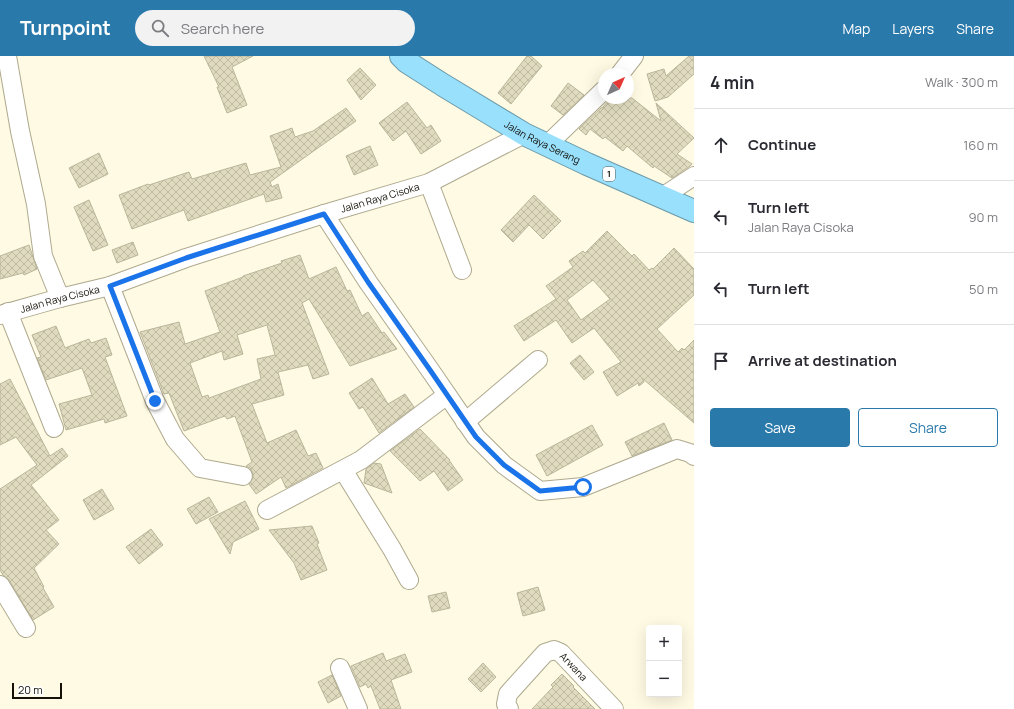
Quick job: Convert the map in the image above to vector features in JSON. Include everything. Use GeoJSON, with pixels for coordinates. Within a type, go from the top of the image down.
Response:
{"type":"FeatureCollection","features":[{"type":"Feature","properties":{"kind":"highway","name":"Jalan Raya Serang"},"geometry":{"type":"LineString","coordinates":[[401,56],[407,62],[443,85],[524,134],[587,164],[694,211]]}},
{"type":"Feature","properties":{"kind":"street"},"geometry":{"type":"LineString","coordinates":[[7,56],[20,131],[36,204],[43,256],[60,298]]}},
{"type":"Feature","properties":{"kind":"street"},"geometry":{"type":"LineString","coordinates":[[625,68],[634,56]]}},
{"type":"Feature","properties":{"kind":"street"},"geometry":{"type":"LineString","coordinates":[[547,145],[598,96]]}},
{"type":"Feature","properties":{"kind":"street","name":"Jalan Raya Cisoka"},"geometry":{"type":"LineString","coordinates":[[4,313],[110,286],[186,258],[324,214],[429,183],[524,134]]}},
{"type":"Feature","properties":{"kind":"street"},"geometry":{"type":"LineString","coordinates":[[662,197],[694,176]]}},
{"type":"Feature","properties":{"kind":"street"},"geometry":{"type":"LineString","coordinates":[[429,183],[462,270]]}},
{"type":"Feature","properties":{"kind":"street"},"geometry":{"type":"LineString","coordinates":[[324,214],[368,282],[476,437],[504,465],[540,491],[583,487],[677,449],[693,453]]}},
{"type":"Feature","properties":{"kind":"street"},"geometry":{"type":"LineString","coordinates":[[110,286],[155,401],[174,440],[200,468],[243,476]]}},
{"type":"Feature","properties":{"kind":"street"},"geometry":{"type":"LineString","coordinates":[[4,313],[54,428]]}},
{"type":"Feature","properties":{"kind":"street"},"geometry":{"type":"LineString","coordinates":[[465,422],[538,360]]}},
{"type":"Feature","properties":{"kind":"street"},"geometry":{"type":"LineString","coordinates":[[267,510],[372,453],[447,395]]}},
{"type":"Feature","properties":{"kind":"street"},"geometry":{"type":"LineString","coordinates":[[343,470],[392,549],[409,580]]}},
{"type":"Feature","properties":{"kind":"street"},"geometry":{"type":"LineString","coordinates":[[0,585],[26,628]]}},
{"type":"Feature","properties":{"kind":"street","name":"Arwana"},"geometry":{"type":"LineString","coordinates":[[509,709],[506,704],[508,694],[545,653],[554,650],[561,653],[614,709]]}},
{"type":"Feature","properties":{"kind":"street"},"geometry":{"type":"LineString","coordinates":[[340,668],[358,709]]}},
{"type":"Feature","properties":{"kind":"building"},"geometry":{"type":"Polygon","coordinates":[[[204,56],[253,56],[232,67],[247,105],[227,113],[217,87],[219,87],[204,56]]]}},
{"type":"Feature","properties":{"kind":"building"},"geometry":{"type":"Polygon","coordinates":[[[527,56],[531,56],[542,66],[511,104],[498,93],[527,56]]]}},
{"type":"Feature","properties":{"kind":"building"},"geometry":{"type":"Polygon","coordinates":[[[689,56],[694,56],[694,74],[668,97],[655,101],[647,74],[664,69],[666,76],[689,56]]]}},
{"type":"Feature","properties":{"kind":"building"},"geometry":{"type":"Polygon","coordinates":[[[360,68],[376,85],[361,100],[347,80],[360,68]]]}},
{"type":"Feature","properties":{"kind":"building"},"geometry":{"type":"Polygon","coordinates":[[[568,83],[584,95],[563,115],[551,106],[568,83]]]}},
{"type":"Feature","properties":{"kind":"building"},"geometry":{"type":"Polygon","coordinates":[[[634,100],[661,121],[656,103],[694,138],[677,154],[692,164],[672,178],[654,166],[653,168],[627,146],[623,151],[605,137],[603,139],[590,129],[586,135],[579,129],[606,104],[634,104],[634,100]]]}},
{"type":"Feature","properties":{"kind":"building"},"geometry":{"type":"Polygon","coordinates":[[[407,102],[427,128],[431,125],[441,141],[421,154],[406,131],[393,141],[379,123],[407,102]]]}},
{"type":"Feature","properties":{"kind":"building"},"geometry":{"type":"Polygon","coordinates":[[[346,108],[356,121],[270,182],[272,187],[278,184],[282,198],[266,202],[264,194],[188,221],[184,210],[132,229],[119,195],[148,184],[149,185],[189,172],[192,179],[246,163],[250,175],[281,167],[270,136],[292,128],[295,137],[313,131],[346,108]]]}},
{"type":"Feature","properties":{"kind":"building"},"geometry":{"type":"Polygon","coordinates":[[[370,146],[378,165],[354,175],[346,156],[370,146]]]}},
{"type":"Feature","properties":{"kind":"building"},"geometry":{"type":"Polygon","coordinates":[[[99,153],[108,174],[79,188],[69,168],[99,153]]]}},
{"type":"Feature","properties":{"kind":"building"},"geometry":{"type":"Polygon","coordinates":[[[534,195],[561,221],[543,239],[529,225],[513,242],[501,230],[534,195]]]}},
{"type":"Feature","properties":{"kind":"building"},"geometry":{"type":"Polygon","coordinates":[[[89,200],[108,245],[93,251],[74,207],[89,200]]]}},
{"type":"Feature","properties":{"kind":"building"},"geometry":{"type":"Polygon","coordinates":[[[607,231],[632,256],[634,254],[649,270],[652,268],[653,269],[674,248],[694,269],[694,295],[657,329],[678,352],[682,348],[684,350],[694,340],[694,423],[642,378],[644,382],[639,386],[638,383],[617,396],[603,372],[621,362],[594,328],[572,343],[556,320],[524,341],[514,326],[556,299],[546,286],[573,267],[569,261],[583,251],[585,253],[607,231]],[[593,280],[567,300],[581,320],[610,299],[593,280]]]}},
{"type":"Feature","properties":{"kind":"building"},"geometry":{"type":"Polygon","coordinates":[[[133,242],[138,255],[117,263],[112,250],[133,242]]]}},
{"type":"Feature","properties":{"kind":"building"},"geometry":{"type":"Polygon","coordinates":[[[29,245],[37,269],[24,275],[23,273],[0,279],[0,256],[29,245]]]}},
{"type":"Feature","properties":{"kind":"building"},"geometry":{"type":"Polygon","coordinates":[[[300,255],[309,279],[336,267],[347,291],[350,290],[362,316],[368,312],[382,333],[384,332],[397,349],[350,366],[309,299],[302,303],[329,374],[313,379],[308,365],[278,372],[284,395],[252,404],[267,443],[296,430],[308,456],[316,453],[323,468],[286,488],[281,477],[256,494],[249,484],[253,478],[253,473],[250,468],[246,466],[252,462],[235,416],[227,419],[225,416],[184,431],[169,393],[164,394],[140,332],[179,322],[185,344],[220,332],[205,291],[282,263],[281,261],[300,255]],[[267,325],[237,335],[243,354],[224,360],[222,351],[190,363],[202,397],[208,395],[209,398],[261,379],[257,359],[275,355],[267,325]]]}},
{"type":"Feature","properties":{"kind":"building"},"geometry":{"type":"Polygon","coordinates":[[[56,326],[65,348],[89,339],[91,343],[106,338],[112,355],[105,357],[127,416],[105,423],[104,419],[66,430],[59,404],[92,395],[82,368],[46,380],[37,358],[41,357],[32,335],[56,326]]]}},
{"type":"Feature","properties":{"kind":"building"},"geometry":{"type":"Polygon","coordinates":[[[580,355],[594,372],[584,380],[570,363],[580,355]]]}},
{"type":"Feature","properties":{"kind":"building"},"geometry":{"type":"Polygon","coordinates":[[[372,378],[388,404],[405,394],[414,407],[379,433],[363,407],[359,409],[349,393],[372,378]]]}},
{"type":"Feature","properties":{"kind":"building"},"geometry":{"type":"Polygon","coordinates":[[[10,379],[50,456],[62,448],[68,456],[31,485],[59,520],[46,530],[59,544],[34,568],[54,607],[33,620],[9,580],[0,570],[0,489],[37,465],[16,437],[0,445],[0,384],[10,379]]]}},
{"type":"Feature","properties":{"kind":"building"},"geometry":{"type":"Polygon","coordinates":[[[664,423],[672,440],[632,456],[625,442],[664,423]]]}},
{"type":"Feature","properties":{"kind":"building"},"geometry":{"type":"Polygon","coordinates":[[[592,425],[603,445],[547,476],[536,455],[592,425]]]}},
{"type":"Feature","properties":{"kind":"building"},"geometry":{"type":"Polygon","coordinates":[[[420,429],[450,460],[463,480],[448,491],[434,471],[420,481],[390,451],[420,429]]]}},
{"type":"Feature","properties":{"kind":"building"},"geometry":{"type":"Polygon","coordinates":[[[374,463],[381,464],[392,493],[364,483],[366,469],[374,463]]]}},
{"type":"Feature","properties":{"kind":"building"},"geometry":{"type":"Polygon","coordinates":[[[102,489],[114,509],[94,520],[83,500],[102,489]]]}},
{"type":"Feature","properties":{"kind":"building"},"geometry":{"type":"Polygon","coordinates":[[[209,497],[218,512],[196,524],[187,509],[209,497]]]}},
{"type":"Feature","properties":{"kind":"building"},"geometry":{"type":"Polygon","coordinates":[[[245,501],[259,529],[233,542],[230,554],[209,519],[245,501]]]}},
{"type":"Feature","properties":{"kind":"building"},"geometry":{"type":"Polygon","coordinates":[[[312,526],[327,570],[301,580],[294,563],[269,530],[312,526]]]}},
{"type":"Feature","properties":{"kind":"building"},"geometry":{"type":"Polygon","coordinates":[[[151,529],[163,545],[139,564],[126,547],[151,529]]]}},
{"type":"Feature","properties":{"kind":"building"},"geometry":{"type":"Polygon","coordinates":[[[538,587],[545,610],[523,616],[517,593],[538,587]]]}},
{"type":"Feature","properties":{"kind":"building"},"geometry":{"type":"Polygon","coordinates":[[[446,592],[450,608],[432,612],[428,596],[446,592]]]}},
{"type":"Feature","properties":{"kind":"building"},"geometry":{"type":"Polygon","coordinates":[[[383,653],[386,661],[405,654],[412,672],[391,680],[401,709],[380,709],[371,686],[368,688],[366,684],[360,687],[351,666],[383,653]]]}},
{"type":"Feature","properties":{"kind":"building"},"geometry":{"type":"Polygon","coordinates":[[[483,663],[496,677],[481,692],[468,679],[483,663]]]}},
{"type":"Feature","properties":{"kind":"building"},"geometry":{"type":"Polygon","coordinates":[[[562,674],[595,709],[532,709],[553,687],[551,685],[562,674]]]}},
{"type":"Feature","properties":{"kind":"building"},"geometry":{"type":"Polygon","coordinates":[[[332,675],[341,696],[328,703],[318,682],[332,675]]]}},
{"type":"Feature","properties":{"kind":"route"},"geometry":{"type":"LineString","coordinates":[[155,401],[110,286],[186,258],[324,214],[368,282],[476,437],[504,465],[540,491],[583,487]]}}]}
